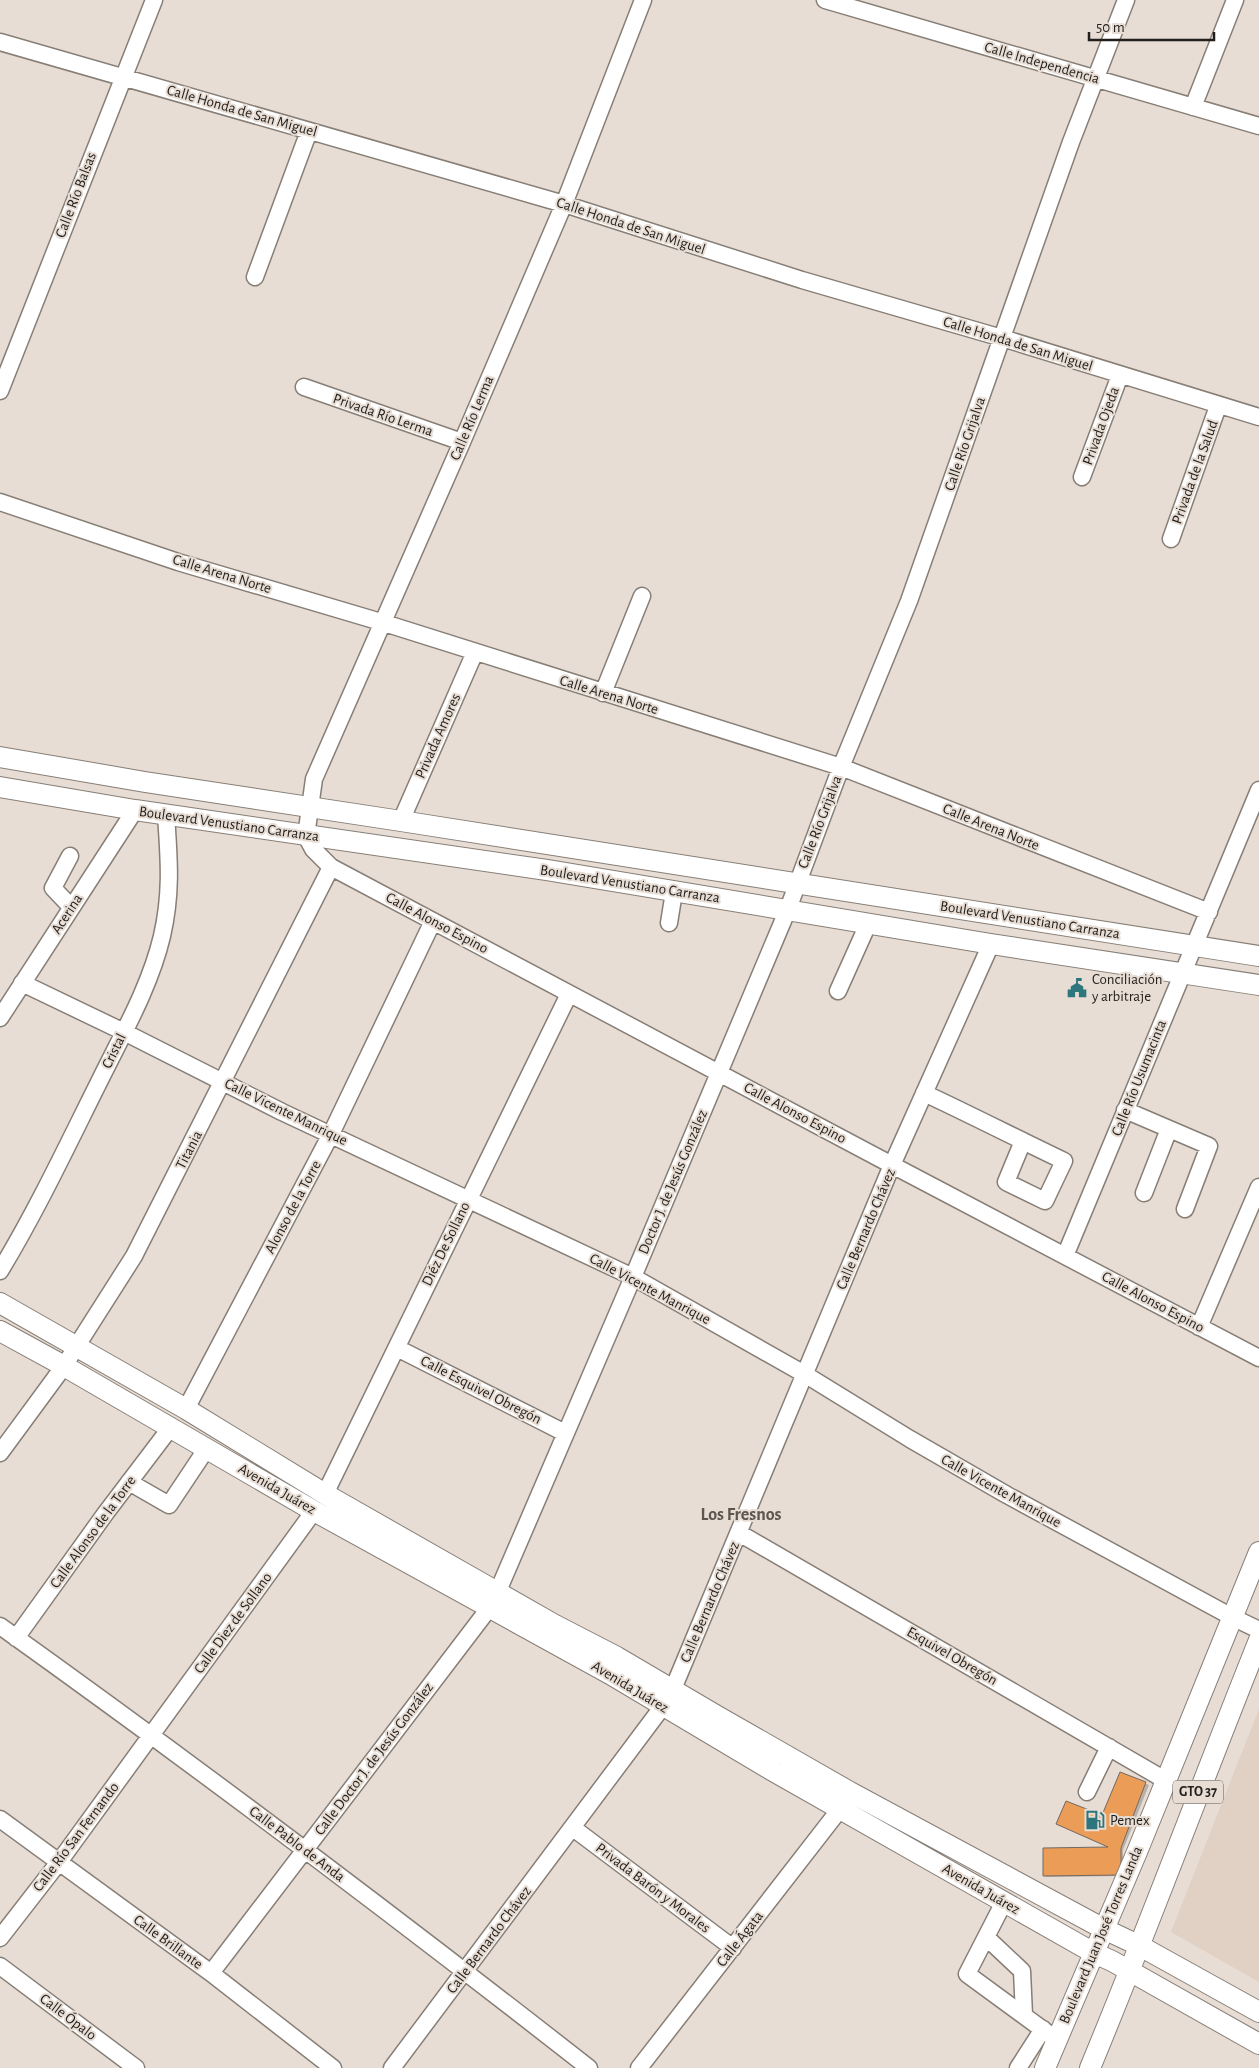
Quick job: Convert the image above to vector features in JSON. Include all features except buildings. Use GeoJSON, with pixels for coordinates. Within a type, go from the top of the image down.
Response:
{"type":"FeatureCollection","features":[{"type":"Feature","properties":{"kind":"main road","name":"Boulevard Venustiano Carranza"},"geometry":{"type":"LineString","coordinates":[[0,758],[1259,956]]}},
{"type":"Feature","properties":{"kind":"main road","name":"Boulevard Venustiano Carranza"},"geometry":{"type":"LineString","coordinates":[[0,787],[166,815],[537,869],[991,944],[1259,985]]}},
{"type":"Feature","properties":{"kind":"main road","name":"Avenida Juárez"},"geometry":{"type":"LineString","coordinates":[[0,1303],[186,1409],[494,1599],[663,1706],[1094,1954],[1259,2044]]}},
{"type":"Feature","properties":{"kind":"main road","name":"Avenida Juárez"},"geometry":{"type":"LineString","coordinates":[[0,1331],[314,1511],[494,1599],[555,1625],[617,1657],[850,1792],[1104,1929],[1140,1946],[1259,2012]]}},
{"type":"Feature","properties":{"kind":"main road","name":"Boulevard Juan José Torres Landa"},"geometry":{"type":"LineString","coordinates":[[1045,2068],[1050,2035],[1094,1954],[1259,1552]]}},
{"type":"Feature","properties":{"kind":"main road","name":"GTO 37"},"geometry":{"type":"LineString","coordinates":[[1090,2068],[1130,1972],[1200,1787],[1259,1640]]}},
{"type":"Feature","properties":{"kind":"street","name":"Calle Río Balsas"},"geometry":{"type":"LineString","coordinates":[[0,391],[154,0]]}},
{"type":"Feature","properties":{"kind":"street","name":"Calle Río Lerma"},"geometry":{"type":"LineString","coordinates":[[306,836],[314,779],[564,204],[643,0]]}},
{"type":"Feature","properties":{"kind":"street","name":"Calle Independencia"},"geometry":{"type":"LineString","coordinates":[[825,0],[1259,126]]}},
{"type":"Feature","properties":{"kind":"street","name":"Calle Río Grijalva"},"geometry":{"type":"LineString","coordinates":[[788,909],[841,767],[909,601],[1094,78],[1126,0]]}},
{"type":"Feature","properties":{"kind":"street"},"geometry":{"type":"LineString","coordinates":[[1193,107],[1235,0]]}},
{"type":"Feature","properties":{"kind":"street","name":"Calle Honda de San Miguel"},"geometry":{"type":"LineString","coordinates":[[0,42],[564,204],[802,280],[1002,338],[1120,376],[1259,417]]}},
{"type":"Feature","properties":{"kind":"street"},"geometry":{"type":"LineString","coordinates":[[255,277],[309,131]]}},
{"type":"Feature","properties":{"kind":"street","name":"Privada Ojeda"},"geometry":{"type":"LineString","coordinates":[[1082,477],[1120,376]]}},
{"type":"Feature","properties":{"kind":"street","name":"Privada Río Lerma"},"geometry":{"type":"LineString","coordinates":[[304,387],[462,442]]}},
{"type":"Feature","properties":{"kind":"street","name":"Privada de la Salud"},"geometry":{"type":"LineString","coordinates":[[1171,539],[1218,406]]}},
{"type":"Feature","properties":{"kind":"street","name":"Calle Arena Norte"},"geometry":{"type":"LineString","coordinates":[[0,502],[178,562],[381,622],[841,767],[1209,912]]}},
{"type":"Feature","properties":{"kind":"street"},"geometry":{"type":"LineString","coordinates":[[603,693],[642,596]]}},
{"type":"Feature","properties":{"kind":"street","name":"Privada Amores"},"geometry":{"type":"LineString","coordinates":[[401,821],[475,652]]}},
{"type":"Feature","properties":{"kind":"street","name":"Calle Río Usumacinta"},"geometry":{"type":"LineString","coordinates":[[1065,1256],[1259,790]]}},
{"type":"Feature","properties":{"kind":"street","name":"Acerina"},"geometry":{"type":"LineString","coordinates":[[0,1018],[135,810]]}},
{"type":"Feature","properties":{"kind":"street","name":"Cristal"},"geometry":{"type":"LineString","coordinates":[[0,1271],[25,1229],[124,1032],[154,965],[168,907],[170,875],[166,815]]}},
{"type":"Feature","properties":{"kind":"street"},"geometry":{"type":"LineString","coordinates":[[306,836],[313,849],[331,867]]}},
{"type":"Feature","properties":{"kind":"street"},"geometry":{"type":"LineString","coordinates":[[70,856],[53,888],[71,907]]}},
{"type":"Feature","properties":{"kind":"street","name":"Calle Alonso Espino"},"geometry":{"type":"LineString","coordinates":[[331,867],[1259,1358]]}},
{"type":"Feature","properties":{"kind":"street","name":"Titania"},"geometry":{"type":"LineString","coordinates":[[0,1453],[64,1366],[134,1256],[331,867]]}},
{"type":"Feature","properties":{"kind":"street"},"geometry":{"type":"LineString","coordinates":[[669,923],[674,892]]}},
{"type":"Feature","properties":{"kind":"street","name":"Doctor J. de Jesús González"},"geometry":{"type":"LineString","coordinates":[[494,1599],[720,1073],[788,909]]}},
{"type":"Feature","properties":{"kind":"street","name":"Alonso de la Torre"},"geometry":{"type":"LineString","coordinates":[[186,1409],[331,1134],[433,921]]}},
{"type":"Feature","properties":{"kind":"street"},"geometry":{"type":"LineString","coordinates":[[838,991],[868,924]]}},
{"type":"Feature","properties":{"kind":"street","name":"Calle Bernardo Chávez"},"geometry":{"type":"LineString","coordinates":[[392,2068],[663,1706],[672,1689],[806,1375],[892,1165],[991,944]]}},
{"type":"Feature","properties":{"kind":"street","name":"Calle Vicente Manrique"},"geometry":{"type":"LineString","coordinates":[[22,984],[124,1032],[282,1112],[633,1277],[806,1375],[910,1439],[1007,1495],[1232,1618],[1259,1630]]}},
{"type":"Feature","properties":{"kind":"street","name":"Diéz De Sollano"},"geometry":{"type":"LineString","coordinates":[[325,1494],[569,994]]}},
{"type":"Feature","properties":{"kind":"street"},"geometry":{"type":"LineString","coordinates":[[924,1093],[1023,1141]]}},
{"type":"Feature","properties":{"kind":"street"},"geometry":{"type":"LineString","coordinates":[[1125,1110],[1210,1146],[1185,1209]]}},
{"type":"Feature","properties":{"kind":"street"},"geometry":{"type":"LineString","coordinates":[[1144,1193],[1169,1129]]}},
{"type":"Feature","properties":{"kind":"street"},"geometry":{"type":"LineString","coordinates":[[1199,1327],[1259,1187]]}},
{"type":"Feature","properties":{"kind":"street","name":"Calle Esquivel Obregón"},"geometry":{"type":"LineString","coordinates":[[396,1348],[565,1433]]}},
{"type":"Feature","properties":{"kind":"street","name":"Calle Alonso de la Torre"},"geometry":{"type":"LineString","coordinates":[[16,1638],[170,1427]]}},
{"type":"Feature","properties":{"kind":"street"},"geometry":{"type":"LineString","coordinates":[[129,1482],[169,1505],[207,1448]]}},
{"type":"Feature","properties":{"kind":"street","name":"Calle Diez de Sollano"},"geometry":{"type":"LineString","coordinates":[[152,1736],[314,1511]]}},
{"type":"Feature","properties":{"kind":"street","name":"Esquivel Obregón"},"geometry":{"type":"LineString","coordinates":[[739,1533],[1165,1780]]}},
{"type":"Feature","properties":{"kind":"street","name":"Calle Doctor J. de Jesús González"},"geometry":{"type":"LineString","coordinates":[[211,1973],[494,1599]]}},
{"type":"Feature","properties":{"kind":"street","name":"Calle Pablo de Anda"},"geometry":{"type":"LineString","coordinates":[[0,1626],[152,1736],[466,1971],[589,2068]]}},
{"type":"Feature","properties":{"kind":"street","name":"Calle Río San Fernando"},"geometry":{"type":"LineString","coordinates":[[0,1938],[152,1736]]}},
{"type":"Feature","properties":{"kind":"street"},"geometry":{"type":"LineString","coordinates":[[1087,1792],[1110,1747]]}},
{"type":"Feature","properties":{"kind":"street","name":"Calle Ágata"},"geometry":{"type":"LineString","coordinates":[[639,2068],[840,1809]]}},
{"type":"Feature","properties":{"kind":"street","name":"Calle Brillante"},"geometry":{"type":"LineString","coordinates":[[0,1819],[211,1973],[334,2068]]}},
{"type":"Feature","properties":{"kind":"street","name":"Privada Barón y Morales"},"geometry":{"type":"LineString","coordinates":[[573,1828],[733,1948]]}},
{"type":"Feature","properties":{"kind":"street"},"geometry":{"type":"LineString","coordinates":[[1004,1902],[967,1974],[1050,2035],[1018,2068]]}},
{"type":"Feature","properties":{"kind":"street"},"geometry":{"type":"LineString","coordinates":[[987,1938],[1022,1971],[1024,2015]]}},
{"type":"Feature","properties":{"kind":"street","name":"Calle Ópalo"},"geometry":{"type":"LineString","coordinates":[[0,1966],[136,2068]]}},
{"type":"Feature","properties":{"kind":"shaded area"},"geometry":{"type":"Polygon","coordinates":[[[1259,1709],[1259,1982],[1171,1932],[1259,1709]]]}},
{"type":"Feature","properties":{"kind":"place","name":"Conciliación y arbitraje"},"geometry":{"type":"Point","coordinates":[1077,988]}},
{"type":"Feature","properties":{"kind":"place","name":"Pemex"},"geometry":{"type":"Point","coordinates":[1095,1820]}},
{"type":"Feature","properties":{"kind":"district","name":"Los Fresnos"},"geometry":{"type":"Point","coordinates":[741,1515]}}]}
